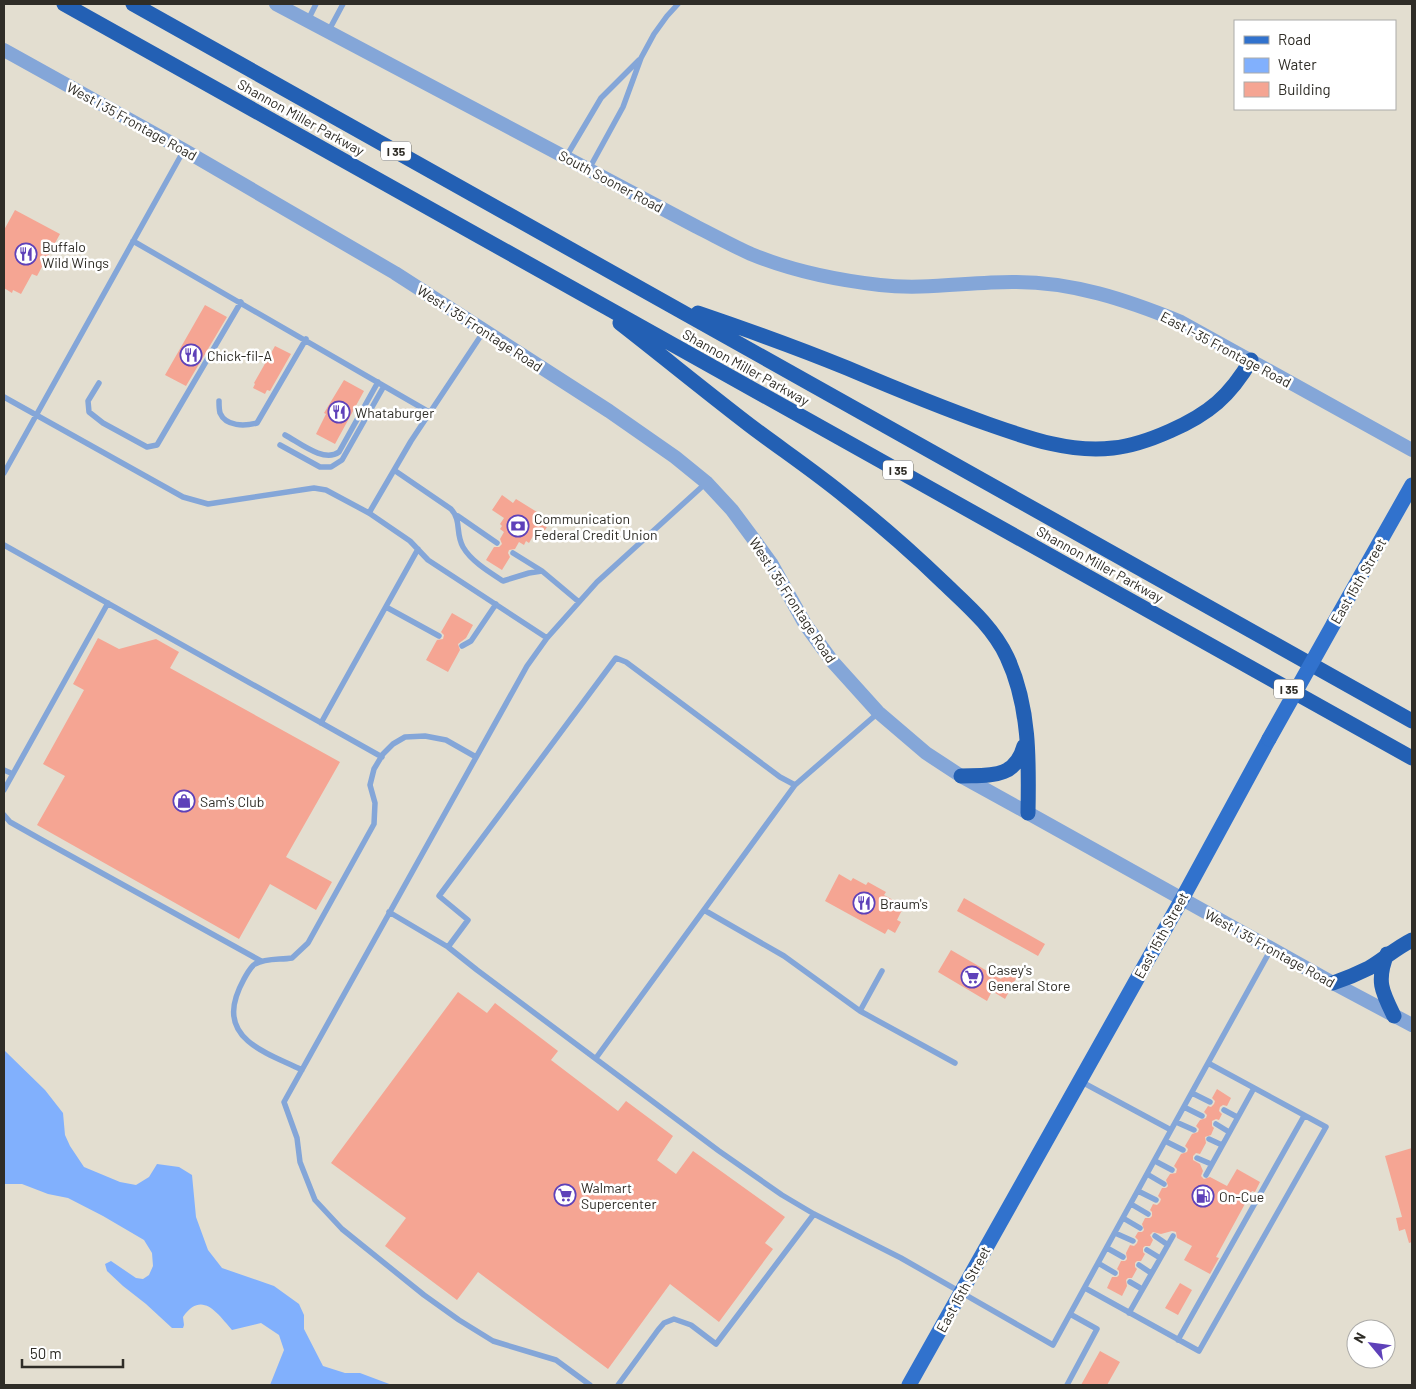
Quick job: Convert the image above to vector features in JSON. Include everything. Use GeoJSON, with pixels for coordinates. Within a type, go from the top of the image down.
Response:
{"type":"FeatureCollection","features":[{"type":"Feature","properties":{"kind":"highway","name":"Shannon Miller Parkway"},"geometry":{"type":"LineString","coordinates":[[64,4],[1412,758]]}},
{"type":"Feature","properties":{"kind":"highway","name":"Shannon Miller Parkway"},"geometry":{"type":"LineString","coordinates":[[133,4],[1412,721]]}},
{"type":"Feature","properties":{"kind":"highway"},"geometry":{"type":"LineString","coordinates":[[581,292],[846,497],[911,552],[971,609],[993,634],[1007,657],[1024,711],[1028,813]]}},
{"type":"Feature","properties":{"kind":"highway"},"geometry":{"type":"LineString","coordinates":[[660,299],[804,350],[938,406],[1033,440],[1083,449],[1113,448],[1147,441],[1178,428],[1210,409],[1227,394],[1251,360]]}},
{"type":"Feature","properties":{"kind":"highway"},"geometry":{"type":"LineString","coordinates":[[961,776],[1004,773],[1016,764],[1022,754],[1026,737]]}},
{"type":"Feature","properties":{"kind":"highway"},"geometry":{"type":"LineString","coordinates":[[1332,983],[1353,976],[1371,966],[1397,947],[1412,940]]}},
{"type":"Feature","properties":{"kind":"highway"},"geometry":{"type":"LineString","coordinates":[[1387,954],[1380,981],[1383,995],[1394,1016]]}},
{"type":"Feature","properties":{"kind":"main road","name":"East 15th Street"},"geometry":{"type":"LineString","coordinates":[[909,1385],[1412,485]]}},
{"type":"Feature","properties":{"kind":"street","name":"South Sooner Road"},"geometry":{"type":"LineString","coordinates":[[276,4],[566,158],[751,253],[796,270],[840,280],[882,285],[928,286],[968,284]]}},
{"type":"Feature","properties":{"kind":"street","name":"West I 35 Frontage Road"},"geometry":{"type":"LineString","coordinates":[[4,50],[184,150],[395,273],[641,432],[707,483],[732,510],[771,563],[805,624],[832,662],[878,712],[926,752],[961,776],[1412,1026]]}},
{"type":"Feature","properties":{"kind":"street","name":"East I-35 Frontage Road"},"geometry":{"type":"LineString","coordinates":[[968,284],[1022,282],[1054,284],[1096,292],[1141,306],[1181,322],[1412,450]]}},
{"type":"Feature","properties":{"kind":"lane"},"geometry":{"type":"LineString","coordinates":[[307,21],[316,4]]}},
{"type":"Feature","properties":{"kind":"lane"},"geometry":{"type":"LineString","coordinates":[[328,32],[343,4]]}},
{"type":"Feature","properties":{"kind":"lane"},"geometry":{"type":"LineString","coordinates":[[589,170],[624,107],[640,58],[654,34],[678,4]]}},
{"type":"Feature","properties":{"kind":"lane"},"geometry":{"type":"LineString","coordinates":[[566,158],[601,98],[640,58]]}},
{"type":"Feature","properties":{"kind":"lane"},"geometry":{"type":"LineString","coordinates":[[4,473],[184,150]]}},
{"type":"Feature","properties":{"kind":"lane"},"geometry":{"type":"LineString","coordinates":[[133,241],[306,339],[429,412]]}},
{"type":"Feature","properties":{"kind":"lane"},"geometry":{"type":"LineString","coordinates":[[99,383],[88,401],[88,412],[103,423],[147,447],[157,445],[241,302]]}},
{"type":"Feature","properties":{"kind":"lane"},"geometry":{"type":"LineString","coordinates":[[369,513],[429,412],[484,331]]}},
{"type":"Feature","properties":{"kind":"lane"},"geometry":{"type":"LineString","coordinates":[[219,400],[220,412],[223,418],[234,424],[246,426],[257,423],[306,339]]}},
{"type":"Feature","properties":{"kind":"lane"},"geometry":{"type":"LineString","coordinates":[[285,435],[324,456],[334,456],[339,452],[378,382]]}},
{"type":"Feature","properties":{"kind":"lane"},"geometry":{"type":"LineString","coordinates":[[280,445],[320,467],[331,468],[342,460],[384,386]]}},
{"type":"Feature","properties":{"kind":"lane"},"geometry":{"type":"LineString","coordinates":[[4,397],[183,497],[208,504],[314,488],[326,490],[369,513],[410,541],[428,560],[547,638]]}},
{"type":"Feature","properties":{"kind":"lane"},"geometry":{"type":"LineString","coordinates":[[394,470],[497,543]]}},
{"type":"Feature","properties":{"kind":"lane"},"geometry":{"type":"LineString","coordinates":[[590,1385],[556,1360],[493,1341],[459,1320],[424,1295],[342,1229],[315,1200],[300,1162],[297,1138],[284,1102],[527,666],[547,638],[597,582],[707,483]]}},
{"type":"Feature","properties":{"kind":"lane"},"geometry":{"type":"LineString","coordinates":[[458,516],[459,533],[463,547],[476,561],[503,581],[542,571]]}},
{"type":"Feature","properties":{"kind":"lane"},"geometry":{"type":"LineString","coordinates":[[4,545],[382,756]]}},
{"type":"Feature","properties":{"kind":"lane"},"geometry":{"type":"LineString","coordinates":[[321,723],[418,550]]}},
{"type":"Feature","properties":{"kind":"lane"},"geometry":{"type":"LineString","coordinates":[[513,553],[542,571],[579,602]]}},
{"type":"Feature","properties":{"kind":"lane"},"geometry":{"type":"LineString","coordinates":[[4,790],[108,603]]}},
{"type":"Feature","properties":{"kind":"lane"},"geometry":{"type":"LineString","coordinates":[[462,646],[472,640],[496,604]]}},
{"type":"Feature","properties":{"kind":"lane"},"geometry":{"type":"LineString","coordinates":[[386,607],[439,636]]}},
{"type":"Feature","properties":{"kind":"lane"},"geometry":{"type":"LineString","coordinates":[[448,947],[468,920],[439,896],[616,658],[626,662],[780,777],[795,785]]}},
{"type":"Feature","properties":{"kind":"lane"},"geometry":{"type":"LineString","coordinates":[[596,1058],[795,785],[878,712]]}},
{"type":"Feature","properties":{"kind":"lane"},"geometry":{"type":"LineString","coordinates":[[302,1070],[259,1049],[247,1041],[238,1029],[233,1009],[236,997],[253,966],[265,960],[292,958],[308,943],[374,824],[375,803],[370,785],[374,769],[393,744],[406,737],[425,736],[446,740],[476,758]]}},
{"type":"Feature","properties":{"kind":"lane"},"geometry":{"type":"LineString","coordinates":[[4,770],[12,774]]}},
{"type":"Feature","properties":{"kind":"lane"},"geometry":{"type":"LineString","coordinates":[[4,815],[10,822],[261,961]]}},
{"type":"Feature","properties":{"kind":"lane"},"geometry":{"type":"LineString","coordinates":[[704,910],[784,956],[860,1011],[954,1063]]}},
{"type":"Feature","properties":{"kind":"lane"},"geometry":{"type":"LineString","coordinates":[[389,912],[448,947],[749,1173],[814,1214],[901,1258],[1053,1345],[1271,949]]}},
{"type":"Feature","properties":{"kind":"lane"},"geometry":{"type":"LineString","coordinates":[[860,1011],[882,970]]}},
{"type":"Feature","properties":{"kind":"lane"},"geometry":{"type":"LineString","coordinates":[[1085,1288],[1199,1351],[1326,1127],[1208,1063]]}},
{"type":"Feature","properties":{"kind":"lane"},"geometry":{"type":"LineString","coordinates":[[1080,1081],[1171,1130]]}},
{"type":"Feature","properties":{"kind":"lane"},"geometry":{"type":"LineString","coordinates":[[1206,1175],[1254,1088]]}},
{"type":"Feature","properties":{"kind":"lane"},"geometry":{"type":"LineString","coordinates":[[1192,1093],[1210,1102]]}},
{"type":"Feature","properties":{"kind":"lane"},"geometry":{"type":"LineString","coordinates":[[1184,1107],[1202,1116]]}},
{"type":"Feature","properties":{"kind":"lane"},"geometry":{"type":"LineString","coordinates":[[1224,1110],[1238,1117]]}},
{"type":"Feature","properties":{"kind":"lane"},"geometry":{"type":"LineString","coordinates":[[1178,1340],[1304,1116]]}},
{"type":"Feature","properties":{"kind":"lane"},"geometry":{"type":"LineString","coordinates":[[1176,1122],[1194,1130]]}},
{"type":"Feature","properties":{"kind":"lane"},"geometry":{"type":"LineString","coordinates":[[1216,1124],[1229,1132]]}},
{"type":"Feature","properties":{"kind":"lane"},"geometry":{"type":"LineString","coordinates":[[1209,1138],[1222,1145]]}},
{"type":"Feature","properties":{"kind":"lane"},"geometry":{"type":"LineString","coordinates":[[1166,1141],[1183,1150]]}},
{"type":"Feature","properties":{"kind":"lane"},"geometry":{"type":"LineString","coordinates":[[1197,1158],[1211,1164]]}},
{"type":"Feature","properties":{"kind":"lane"},"geometry":{"type":"LineString","coordinates":[[1155,1161],[1172,1170]]}},
{"type":"Feature","properties":{"kind":"lane"},"geometry":{"type":"LineString","coordinates":[[1147,1174],[1164,1184]]}},
{"type":"Feature","properties":{"kind":"lane"},"geometry":{"type":"LineString","coordinates":[[1138,1191],[1156,1200]]}},
{"type":"Feature","properties":{"kind":"lane"},"geometry":{"type":"LineString","coordinates":[[1131,1204],[1148,1214]]}},
{"type":"Feature","properties":{"kind":"lane"},"geometry":{"type":"LineString","coordinates":[[618,1385],[664,1323],[674,1319],[691,1325],[716,1344],[814,1214]]}},
{"type":"Feature","properties":{"kind":"lane"},"geometry":{"type":"LineString","coordinates":[[1124,1218],[1140,1228]]}},
{"type":"Feature","properties":{"kind":"lane"},"geometry":{"type":"LineString","coordinates":[[1115,1233],[1132,1241]]}},
{"type":"Feature","properties":{"kind":"lane"},"geometry":{"type":"LineString","coordinates":[[1155,1236],[1168,1244]]}},
{"type":"Feature","properties":{"kind":"lane"},"geometry":{"type":"LineString","coordinates":[[1129,1313],[1173,1236]]}},
{"type":"Feature","properties":{"kind":"lane"},"geometry":{"type":"LineString","coordinates":[[1107,1248],[1124,1257]]}},
{"type":"Feature","properties":{"kind":"lane"},"geometry":{"type":"LineString","coordinates":[[1147,1250],[1160,1258]]}},
{"type":"Feature","properties":{"kind":"lane"},"geometry":{"type":"LineString","coordinates":[[1098,1263],[1115,1273]]}},
{"type":"Feature","properties":{"kind":"lane"},"geometry":{"type":"LineString","coordinates":[[1139,1265],[1151,1273]]}},
{"type":"Feature","properties":{"kind":"lane"},"geometry":{"type":"LineString","coordinates":[[1130,1282],[1142,1289]]}},
{"type":"Feature","properties":{"kind":"lane"},"geometry":{"type":"LineString","coordinates":[[1067,1385],[1097,1329],[1070,1314]]}},
{"type":"Feature","properties":{"kind":"water"},"geometry":{"type":"Polygon","coordinates":[[[4,1050],[45,1090],[63,1113],[65,1135],[84,1167],[120,1182],[136,1185],[149,1177],[157,1164],[179,1167],[192,1175],[196,1217],[208,1250],[222,1268],[274,1286],[299,1304],[304,1315],[304,1329],[323,1366],[345,1373],[360,1373],[392,1385],[270,1385],[284,1350],[279,1335],[261,1323],[232,1330],[215,1311],[203,1305],[197,1305],[190,1309],[183,1317],[183,1328],[172,1328],[107,1271],[105,1264],[111,1261],[136,1278],[143,1279],[149,1275],[153,1266],[152,1253],[144,1240],[68,1198],[48,1194],[22,1184],[4,1184],[4,1050]]]}},
{"type":"Feature","properties":{"kind":"building","name":"Buffalo Wild Wings"},"geometry":{"type":"Polygon","coordinates":[[[15,210],[60,234],[37,276],[32,274],[21,294],[13,290],[12,293],[4,288],[4,230],[15,210]]]}},
{"type":"Feature","properties":{"kind":"building","name":"Chick-fil-A"},"geometry":{"type":"Polygon","coordinates":[[[205,305],[227,317],[186,386],[165,375],[205,305]]]}},
{"type":"Feature","properties":{"kind":"building"},"geometry":{"type":"Polygon","coordinates":[[[275,346],[291,354],[270,391],[267,390],[265,394],[253,388],[254,383],[275,346]]]}},
{"type":"Feature","properties":{"kind":"building","name":"Whataburger"},"geometry":{"type":"Polygon","coordinates":[[[344,380],[364,391],[335,444],[316,434],[326,414],[324,413],[344,380]]]}},
{"type":"Feature","properties":{"kind":"building"},"geometry":{"type":"Polygon","coordinates":[[[502,495],[513,503],[516,499],[545,517],[542,524],[547,527],[538,540],[533,536],[529,543],[526,541],[524,545],[519,542],[515,549],[509,550],[510,557],[502,570],[486,560],[494,547],[499,547],[502,544],[500,539],[504,532],[500,529],[502,526],[500,524],[504,518],[492,510],[502,495]]]}},
{"type":"Feature","properties":{"kind":"building"},"geometry":{"type":"Polygon","coordinates":[[[452,613],[473,625],[466,638],[458,644],[460,650],[448,672],[426,660],[437,640],[443,639],[444,635],[441,632],[452,613]]]}},
{"type":"Feature","properties":{"kind":"building","name":"Sam's Club"},"geometry":{"type":"Polygon","coordinates":[[[98,638],[119,649],[156,639],[179,652],[170,668],[340,762],[286,857],[332,882],[316,910],[270,884],[239,939],[37,825],[65,776],[43,764],[84,690],[73,684],[98,638]]]}},
{"type":"Feature","properties":{"kind":"building","name":"Braum's"},"geometry":{"type":"Polygon","coordinates":[[[839,874],[851,881],[853,878],[866,885],[868,882],[886,892],[884,895],[904,906],[897,920],[901,922],[895,933],[888,929],[885,934],[825,901],[839,874]]]}},
{"type":"Feature","properties":{"kind":"building","name":"Casey's General Store"},"geometry":{"type":"Polygon","coordinates":[[[964,898],[1045,944],[1038,956],[957,911],[964,898]]]}},
{"type":"Feature","properties":{"kind":"building","name":"Casey's General Store"},"geometry":{"type":"Polygon","coordinates":[[[951,950],[1001,979],[1007,968],[1018,975],[1005,999],[992,991],[987,1001],[938,972],[951,950]]]}},
{"type":"Feature","properties":{"kind":"building","name":"Walmart Supercenter"},"geometry":{"type":"Polygon","coordinates":[[[458,992],[487,1013],[495,1003],[558,1051],[551,1060],[618,1111],[626,1101],[673,1136],[657,1160],[676,1174],[693,1151],[785,1217],[765,1243],[773,1249],[719,1322],[670,1284],[608,1369],[478,1272],[457,1300],[385,1246],[406,1218],[331,1163],[458,992]]]}},
{"type":"Feature","properties":{"kind":"building","name":"On-Cue"},"geometry":{"type":"Polygon","coordinates":[[[1217,1089],[1231,1098],[1227,1106],[1223,1105],[1220,1107],[1219,1111],[1222,1114],[1219,1120],[1212,1121],[1214,1128],[1211,1135],[1205,1137],[1206,1143],[1200,1154],[1196,1153],[1193,1156],[1193,1160],[1200,1164],[1203,1171],[1201,1176],[1204,1179],[1210,1177],[1227,1186],[1237,1169],[1260,1182],[1255,1192],[1252,1191],[1216,1257],[1219,1258],[1210,1274],[1184,1260],[1192,1246],[1177,1238],[1176,1232],[1172,1231],[1161,1234],[1153,1232],[1150,1235],[1153,1240],[1150,1246],[1143,1248],[1145,1254],[1141,1261],[1135,1263],[1137,1269],[1132,1278],[1126,1280],[1127,1286],[1122,1296],[1107,1288],[1112,1277],[1119,1275],[1117,1269],[1121,1261],[1127,1259],[1126,1253],[1130,1245],[1134,1246],[1137,1243],[1138,1240],[1135,1237],[1138,1232],[1144,1230],[1142,1224],[1145,1218],[1152,1216],[1150,1210],[1153,1204],[1157,1205],[1160,1202],[1161,1199],[1158,1196],[1162,1188],[1168,1186],[1166,1180],[1170,1174],[1176,1173],[1177,1169],[1174,1166],[1181,1154],[1187,1152],[1188,1149],[1185,1146],[1192,1134],[1198,1132],[1199,1129],[1196,1126],[1200,1120],[1206,1118],[1207,1115],[1204,1112],[1208,1106],[1211,1107],[1214,1104],[1215,1101],[1212,1098],[1217,1089]]]}},
{"type":"Feature","properties":{"kind":"building"},"geometry":{"type":"Polygon","coordinates":[[[1412,1148],[1412,1242],[1409,1243],[1405,1229],[1399,1231],[1396,1218],[1402,1217],[1385,1156],[1412,1148]]]}},
{"type":"Feature","properties":{"kind":"building"},"geometry":{"type":"Polygon","coordinates":[[[1180,1283],[1192,1290],[1178,1315],[1165,1308],[1180,1283]]]}},
{"type":"Feature","properties":{"kind":"building"},"geometry":{"type":"Polygon","coordinates":[[[1100,1351],[1120,1362],[1107,1385],[1081,1385],[1100,1351]]]}},
{"type":"Feature","properties":{"kind":"place","name":"Buffalo Wild Wings"},"geometry":{"type":"Point","coordinates":[26,254]}},
{"type":"Feature","properties":{"kind":"place","name":"Chick-fil-A"},"geometry":{"type":"Point","coordinates":[191,355]}},
{"type":"Feature","properties":{"kind":"place","name":"Whataburger"},"geometry":{"type":"Point","coordinates":[339,412]}},
{"type":"Feature","properties":{"kind":"place","name":"Communication Federal Credit Union"},"geometry":{"type":"Point","coordinates":[518,526]}},
{"type":"Feature","properties":{"kind":"place","name":"Sam's Club"},"geometry":{"type":"Point","coordinates":[184,801]}},
{"type":"Feature","properties":{"kind":"place","name":"Braum's"},"geometry":{"type":"Point","coordinates":[864,903]}},
{"type":"Feature","properties":{"kind":"place","name":"Casey's General Store"},"geometry":{"type":"Point","coordinates":[972,977]}},
{"type":"Feature","properties":{"kind":"place","name":"Walmart Supercenter"},"geometry":{"type":"Point","coordinates":[565,1195]}},
{"type":"Feature","properties":{"kind":"place","name":"On-Cue"},"geometry":{"type":"Point","coordinates":[1203,1196]}}]}
